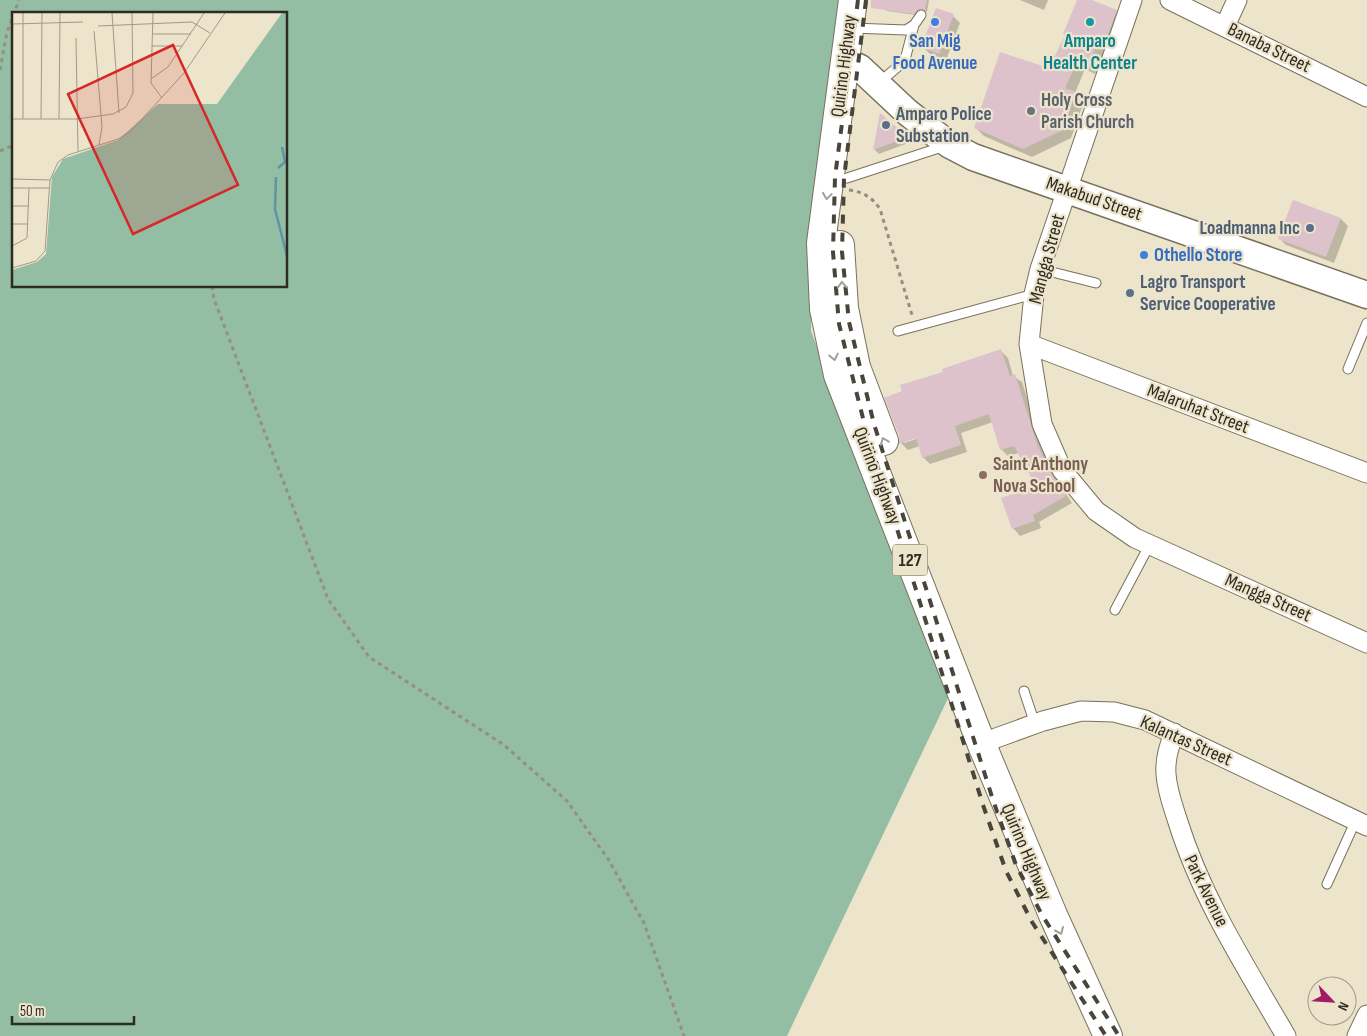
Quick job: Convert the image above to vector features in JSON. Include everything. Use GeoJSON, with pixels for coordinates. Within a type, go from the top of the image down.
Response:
{"type":"FeatureCollection","features":[{"type":"Feature","properties":{"kind":"main road","name":"Quirino Highway"},"geometry":{"type":"LineString","coordinates":[[853,0],[861,71],[840,244],[844,308],[856,367],[989,742],[1053,915],[1108,1036]]}},
{"type":"Feature","properties":{"kind":"main road","name":"Quirino Highway"},"geometry":{"type":"LineString","coordinates":[[857,28],[868,0]]}},
{"type":"Feature","properties":{"kind":"main road","name":"Quirino Highway"},"geometry":{"type":"LineString","coordinates":[[861,71],[821,244],[824,309],[838,375],[989,742],[1128,1036]]}},
{"type":"Feature","properties":{"kind":"street","name":"Mangga Street"},"geometry":{"type":"LineString","coordinates":[[1132,0],[1040,269],[1034,294],[1029,344],[1042,424],[1062,470],[1096,511],[1136,538],[1367,643]]}},
{"type":"Feature","properties":{"kind":"street","name":"Banaba Street"},"geometry":{"type":"LineString","coordinates":[[1170,0],[1367,97]]}},
{"type":"Feature","properties":{"kind":"street"},"geometry":{"type":"LineString","coordinates":[[1225,26],[1237,0]]}},
{"type":"Feature","properties":{"kind":"street","name":"Makabud Street"},"geometry":{"type":"LineString","coordinates":[[861,71],[907,112],[950,144],[982,160],[1367,295]]}},
{"type":"Feature","properties":{"kind":"street","name":"Malaruhat Street"},"geometry":{"type":"LineString","coordinates":[[1029,344],[1367,473]]}},
{"type":"Feature","properties":{"kind":"street","name":"Kalantas Street"},"geometry":{"type":"LineString","coordinates":[[989,742],[1035,724],[1080,711],[1114,712],[1145,720],[1174,733],[1361,823]]}},
{"type":"Feature","properties":{"kind":"street","name":"Park Avenue"},"geometry":{"type":"LineString","coordinates":[[1174,733],[1167,755],[1166,774],[1168,791],[1187,851],[1214,912],[1286,1036]]}},
{"type":"Feature","properties":{"kind":"street"},"geometry":{"type":"LineString","coordinates":[[1357,1036],[1367,1015]]}},
{"type":"Feature","properties":{"kind":"lane"},"geometry":{"type":"LineString","coordinates":[[861,71],[898,68],[902,63],[914,25],[921,15]]}},
{"type":"Feature","properties":{"kind":"lane"},"geometry":{"type":"LineString","coordinates":[[857,28],[906,30],[914,25]]}},
{"type":"Feature","properties":{"kind":"lane"},"geometry":{"type":"LineString","coordinates":[[847,184],[950,144]]}},
{"type":"Feature","properties":{"kind":"lane"},"geometry":{"type":"LineString","coordinates":[[1040,269],[1096,283]]}},
{"type":"Feature","properties":{"kind":"lane"},"geometry":{"type":"LineString","coordinates":[[898,331],[1034,294]]}},
{"type":"Feature","properties":{"kind":"lane"},"geometry":{"type":"LineString","coordinates":[[1348,369],[1367,323]]}},
{"type":"Feature","properties":{"kind":"lane"},"geometry":{"type":"LineString","coordinates":[[1115,610],[1150,544]]}},
{"type":"Feature","properties":{"kind":"lane"},"geometry":{"type":"LineString","coordinates":[[1024,692],[1035,724]]}},
{"type":"Feature","properties":{"kind":"lane"},"geometry":{"type":"LineString","coordinates":[[1326,884],[1361,823]]}},
{"type":"Feature","properties":{"kind":"path"},"geometry":{"type":"LineString","coordinates":[[14,12],[18,0]]}},
{"type":"Feature","properties":{"kind":"path"},"geometry":{"type":"LineString","coordinates":[[0,70],[7,32],[12,17]]}},
{"type":"Feature","properties":{"kind":"path"},"geometry":{"type":"LineString","coordinates":[[0,151],[12,146]]}},
{"type":"Feature","properties":{"kind":"path"},"geometry":{"type":"LineString","coordinates":[[847,184],[874,200],[880,209],[915,325]]}},
{"type":"Feature","properties":{"kind":"path"},"geometry":{"type":"LineString","coordinates":[[212,288],[214,299],[328,599],[369,657],[504,745],[567,801],[608,859],[644,923],[684,1036]]}},
{"type":"Feature","properties":{"kind":"green space"},"geometry":{"type":"Polygon","coordinates":[[[0,0],[843,0],[812,238],[811,331],[951,692],[787,1036],[0,1036],[0,0]]]}},
{"type":"Feature","properties":{"kind":"building"},"geometry":{"type":"Polygon","coordinates":[[[871,0],[927,0],[925,10],[919,9],[914,14],[871,8],[871,0]]]}},
{"type":"Feature","properties":{"kind":"building"},"geometry":{"type":"Polygon","coordinates":[[[1077,0],[1092,0],[1117,10],[1102,50],[1096,47],[1087,66],[1077,62],[1065,88],[1076,92],[1063,130],[1023,149],[974,128],[1000,52],[1049,68],[1065,35],[1063,34],[1077,0]]]}},
{"type":"Feature","properties":{"kind":"building"},"geometry":{"type":"Polygon","coordinates":[[[936,8],[954,14],[939,54],[921,47],[936,8]]]}},
{"type":"Feature","properties":{"kind":"building","name":"Amparo Police Substation"},"geometry":{"type":"Polygon","coordinates":[[[880,113],[908,137],[873,150],[880,113]]]}},
{"type":"Feature","properties":{"kind":"building","name":"Loadmanna Inc"},"geometry":{"type":"Polygon","coordinates":[[[1293,200],[1341,218],[1326,257],[1278,239],[1293,200]]]}},
{"type":"Feature","properties":{"kind":"building"},"geometry":{"type":"Polygon","coordinates":[[[1001,349],[1010,376],[1015,374],[1037,444],[1052,475],[1066,496],[1033,515],[1035,521],[1012,529],[1001,498],[1036,486],[1014,446],[1000,450],[989,414],[955,426],[961,445],[922,458],[916,438],[899,444],[899,435],[884,398],[902,391],[900,385],[943,372],[942,369],[1001,349]]]}},
{"type":"Feature","properties":{"kind":"railway"},"geometry":{"type":"LineString","coordinates":[[858,0],[835,177],[833,252],[839,324],[865,426],[983,805],[1006,871],[1032,922],[1106,1036]]}},
{"type":"Feature","properties":{"kind":"railway"},"geometry":{"type":"LineString","coordinates":[[866,0],[844,178],[842,252],[849,322],[874,424],[993,800],[1016,865],[1042,915],[1119,1036]]}},
{"type":"Feature","properties":{"kind":"place","name":"San Mig Food Avenue"},"geometry":{"type":"Point","coordinates":[935,22]}},
{"type":"Feature","properties":{"kind":"place","name":"Amparo Health Center"},"geometry":{"type":"Point","coordinates":[1090,22]}},
{"type":"Feature","properties":{"kind":"place","name":"Holy Cross Parish Church"},"geometry":{"type":"Point","coordinates":[1031,111]}},
{"type":"Feature","properties":{"kind":"place","name":"Amparo Police Substation"},"geometry":{"type":"Point","coordinates":[886,125]}},
{"type":"Feature","properties":{"kind":"place","name":"Loadmanna Inc"},"geometry":{"type":"Point","coordinates":[1310,228]}},
{"type":"Feature","properties":{"kind":"place","name":"Othello Store"},"geometry":{"type":"Point","coordinates":[1144,255]}},
{"type":"Feature","properties":{"kind":"place","name":"Lagro Transport Service Cooperative"},"geometry":{"type":"Point","coordinates":[1130,293]}},
{"type":"Feature","properties":{"kind":"place","name":"Saint Anthony Nova School"},"geometry":{"type":"Point","coordinates":[983,475]}}]}
